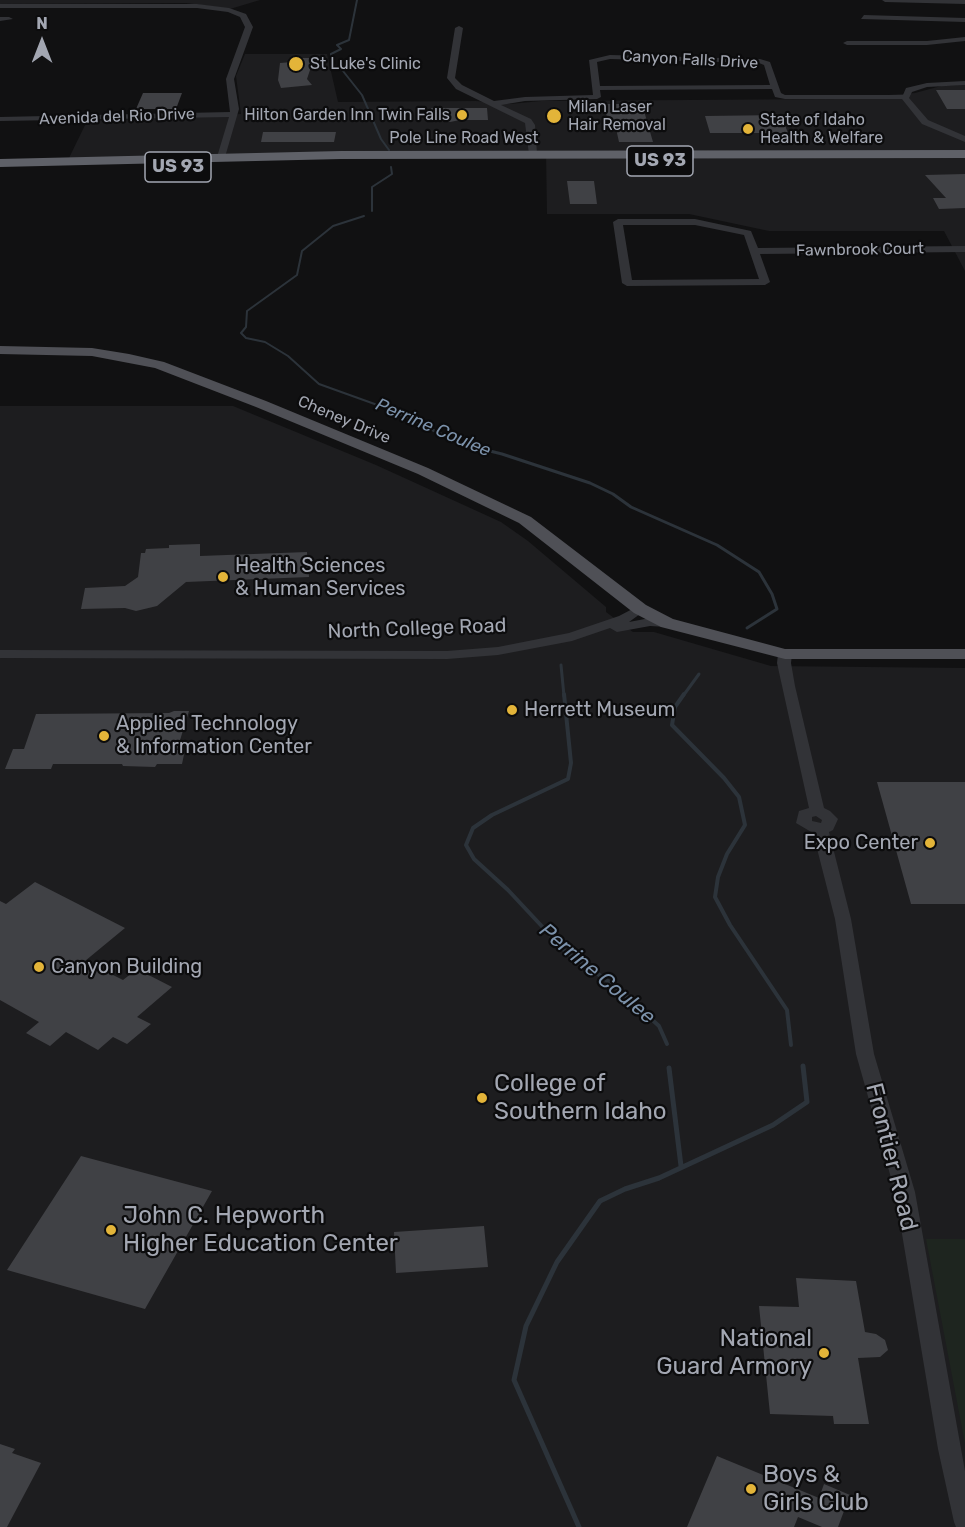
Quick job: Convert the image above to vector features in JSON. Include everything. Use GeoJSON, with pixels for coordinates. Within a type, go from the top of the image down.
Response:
{"type":"FeatureCollection","features":[{"type":"Feature","properties":{"kind":"highway","name":"Pole Line Road West"},"geometry":{"type":"LineString","coordinates":[[0,163],[221,157],[533,154],[965,154]]}},
{"type":"Feature","properties":{"kind":"highway","name":"Pole Line Road West"},"geometry":{"type":"LineString","coordinates":[[0,171],[427,162],[965,161]]}},
{"type":"Feature","properties":{"kind":"main road","name":"Cheney Drive"},"geometry":{"type":"LineString","coordinates":[[0,350],[92,352],[129,358],[159,365],[261,404],[423,471],[525,520],[640,609]]}},
{"type":"Feature","properties":{"kind":"main road"},"geometry":{"type":"LineString","coordinates":[[640,609],[667,623],[721,640],[785,654],[965,654]]}},
{"type":"Feature","properties":{"kind":"street"},"geometry":{"type":"LineString","coordinates":[[885,0],[965,2]]}},
{"type":"Feature","properties":{"kind":"street"},"geometry":{"type":"LineString","coordinates":[[0,6],[197,6],[238,13],[243,16],[249,27],[230,79],[234,114],[221,157]]}},
{"type":"Feature","properties":{"kind":"street"},"geometry":{"type":"LineString","coordinates":[[864,17],[965,20]]}},
{"type":"Feature","properties":{"kind":"street"},"geometry":{"type":"LineString","coordinates":[[0,19],[9,19]]}},
{"type":"Feature","properties":{"kind":"street"},"geometry":{"type":"LineString","coordinates":[[459,28],[451,78],[459,87],[528,121],[531,126],[533,154]]}},
{"type":"Feature","properties":{"kind":"street"},"geometry":{"type":"LineString","coordinates":[[847,44],[962,40]]}},
{"type":"Feature","properties":{"kind":"street","name":"Canyon Falls Drive"},"geometry":{"type":"LineString","coordinates":[[597,88],[593,60],[610,57],[760,61],[767,64],[778,95],[785,97],[906,97]]}},
{"type":"Feature","properties":{"kind":"street"},"geometry":{"type":"LineString","coordinates":[[965,83],[927,85],[909,90],[906,97],[911,108],[925,122],[965,139]]}},
{"type":"Feature","properties":{"kind":"street"},"geometry":{"type":"LineString","coordinates":[[495,103],[525,99],[597,98],[597,88],[774,87]]}},
{"type":"Feature","properties":{"kind":"street","name":"Avenida del Rio Drive"},"geometry":{"type":"LineString","coordinates":[[0,119],[234,114]]}},
{"type":"Feature","properties":{"kind":"street"},"geometry":{"type":"LineString","coordinates":[[618,222],[695,222],[748,233],[755,251],[765,282],[627,283],[618,222]]}},
{"type":"Feature","properties":{"kind":"street","name":"Fawnbrook Court"},"geometry":{"type":"LineString","coordinates":[[755,251],[965,249]]}},
{"type":"Feature","properties":{"kind":"street","name":"North College Road"},"geometry":{"type":"LineString","coordinates":[[0,654],[447,655],[498,651],[572,637],[624,619],[640,609]]}},
{"type":"Feature","properties":{"kind":"street"},"geometry":{"type":"LineString","coordinates":[[447,655],[504,655],[533,651],[592,637],[627,625],[667,623]]}},
{"type":"Feature","properties":{"kind":"street","name":"Frontier Road"},"geometry":{"type":"LineString","coordinates":[[785,654],[784,663],[788,686],[843,919],[864,1053],[904,1192],[947,1437],[965,1522]]}},
{"type":"Feature","properties":{"kind":"shaded area"},"geometry":{"type":"Polygon","coordinates":[[[0,0],[260,0],[230,9],[186,3],[0,4],[0,0]]]}},
{"type":"Feature","properties":{"kind":"shaded area"},"geometry":{"type":"Polygon","coordinates":[[[245,54],[327,54],[338,102],[476,101],[510,104],[541,101],[835,99],[915,93],[941,86],[965,85],[965,271],[944,231],[769,231],[689,214],[547,214],[546,152],[69,158],[87,121],[241,114],[236,76],[245,54]]]}},
{"type":"Feature","properties":{"kind":"shaded area","name":"College of Southern Idaho"},"geometry":{"type":"Polygon","coordinates":[[[0,406],[233,406],[376,465],[501,522],[528,541],[606,607],[606,612],[633,632],[654,632],[771,666],[965,668],[965,1527],[0,1527],[0,406]]]}},
{"type":"Feature","properties":{"kind":"shaded area"},"geometry":{"type":"Polygon","coordinates":[[[926,1239],[965,1239],[965,1444],[926,1239]]]}},
{"type":"Feature","properties":{"kind":"building"},"geometry":{"type":"Polygon","coordinates":[[[293,58],[314,58],[307,79],[312,85],[281,88],[278,80],[280,63],[292,62],[293,58]]]}},
{"type":"Feature","properties":{"kind":"building"},"geometry":{"type":"Polygon","coordinates":[[[936,90],[965,90],[965,109],[947,109],[936,90]]]}},
{"type":"Feature","properties":{"kind":"building"},"geometry":{"type":"Polygon","coordinates":[[[143,93],[182,93],[176,109],[136,109],[143,93]]]}},
{"type":"Feature","properties":{"kind":"building"},"geometry":{"type":"Polygon","coordinates":[[[607,104],[642,104],[653,142],[619,142],[615,124],[609,124],[604,106],[607,104]]]}},
{"type":"Feature","properties":{"kind":"building","name":"Hilton Garden Inn Twin Falls"},"geometry":{"type":"Polygon","coordinates":[[[431,108],[487,108],[488,120],[434,121],[431,108]]]}},
{"type":"Feature","properties":{"kind":"building","name":"State of Idaho Health & Welfare"},"geometry":{"type":"Polygon","coordinates":[[[781,115],[788,133],[710,133],[705,116],[781,115]]]}},
{"type":"Feature","properties":{"kind":"building"},"geometry":{"type":"Polygon","coordinates":[[[263,132],[336,132],[334,142],[261,142],[263,132]]]}},
{"type":"Feature","properties":{"kind":"building"},"geometry":{"type":"Polygon","coordinates":[[[965,174],[965,208],[939,209],[933,198],[946,198],[925,175],[965,174]]]}},
{"type":"Feature","properties":{"kind":"building"},"geometry":{"type":"Polygon","coordinates":[[[567,181],[594,181],[597,204],[570,204],[567,181]]]}},
{"type":"Feature","properties":{"kind":"building","name":"Health Sciences & Human Services"},"geometry":{"type":"Polygon","coordinates":[[[200,544],[200,556],[307,552],[309,577],[186,582],[157,606],[136,611],[125,608],[81,609],[85,588],[125,586],[138,577],[141,553],[145,553],[146,549],[169,548],[169,545],[200,544]]]}},
{"type":"Feature","properties":{"kind":"building","name":"Applied Technology & Information Center"},"geometry":{"type":"Polygon","coordinates":[[[189,711],[177,750],[185,750],[182,764],[157,764],[155,767],[123,766],[122,764],[53,764],[51,769],[5,769],[13,749],[24,749],[36,714],[169,713],[189,711]]]}},
{"type":"Feature","properties":{"kind":"building","name":"Expo Center"},"geometry":{"type":"Polygon","coordinates":[[[877,782],[965,782],[965,904],[911,904],[877,782]]]}},
{"type":"Feature","properties":{"kind":"building","name":"Canyon Building"},"geometry":{"type":"Polygon","coordinates":[[[35,882],[125,928],[85,961],[123,980],[137,969],[172,987],[137,1017],[151,1024],[127,1044],[113,1037],[98,1050],[66,1032],[50,1046],[26,1033],[39,1022],[0,1000],[0,901],[6,904],[35,882]]]}},
{"type":"Feature","properties":{"kind":"building","name":"John C. Hepworth Higher Education Center"},"geometry":{"type":"Polygon","coordinates":[[[81,1156],[212,1191],[145,1309],[7,1270],[81,1156]]]}},
{"type":"Feature","properties":{"kind":"building"},"geometry":{"type":"Polygon","coordinates":[[[484,1226],[488,1267],[396,1273],[394,1232],[484,1226]]]}},
{"type":"Feature","properties":{"kind":"building","name":"National Guard Armory"},"geometry":{"type":"Polygon","coordinates":[[[796,1278],[856,1281],[865,1332],[876,1334],[885,1340],[888,1350],[880,1357],[858,1358],[869,1424],[834,1424],[833,1416],[770,1414],[759,1306],[799,1307],[796,1278]]]}},
{"type":"Feature","properties":{"kind":"building"},"geometry":{"type":"Polygon","coordinates":[[[0,1444],[15,1449],[12,1453],[41,1463],[7,1527],[0,1527],[0,1444]]]}},
{"type":"Feature","properties":{"kind":"building","name":"Boys & Girls Club"},"geometry":{"type":"Polygon","coordinates":[[[717,1456],[819,1498],[824,1484],[850,1495],[838,1527],[822,1527],[798,1517],[794,1527],[687,1527],[717,1456]]]}},
{"type":"Feature","properties":{"kind":"waterway","name":"Perrine Coulee"},"geometry":{"type":"LineString","coordinates":[[357,0],[349,40],[337,45],[341,49],[331,54],[331,63],[343,71],[362,95],[381,139],[389,150]]}},
{"type":"Feature","properties":{"kind":"waterway","name":"Perrine Coulee"},"geometry":{"type":"LineString","coordinates":[[372,211],[372,187],[392,174],[391,167]]}},
{"type":"Feature","properties":{"kind":"waterway","name":"Perrine Coulee"},"geometry":{"type":"LineString","coordinates":[[364,216],[333,226],[302,251],[297,275],[247,311],[246,327],[241,333],[246,338],[265,342],[288,356],[319,384],[383,407]]}},
{"type":"Feature","properties":{"kind":"waterway","name":"Perrine Coulee"},"geometry":{"type":"LineString","coordinates":[[380,405],[462,444],[502,454],[590,483],[613,494],[631,507],[717,545],[759,572],[772,594],[777,609],[747,628]]}},
{"type":"Feature","properties":{"kind":"waterway","name":"Perrine Coulee"},"geometry":{"type":"LineString","coordinates":[[561,665],[564,696]]}},
{"type":"Feature","properties":{"kind":"waterway","name":"Perrine Coulee"},"geometry":{"type":"LineString","coordinates":[[683,696],[699,674]]}},
{"type":"Feature","properties":{"kind":"waterway","name":"Perrine Coulee"},"geometry":{"type":"LineString","coordinates":[[564,694],[571,763],[568,779],[492,815],[473,828],[466,845],[474,859],[508,890],[565,951],[615,986],[659,1026],[667,1044]]}},
{"type":"Feature","properties":{"kind":"waterway","name":"Perrine Coulee"},"geometry":{"type":"LineString","coordinates":[[684,694],[675,707],[672,725],[724,778],[739,797],[745,825],[727,854],[718,877],[715,897],[730,925],[787,1010],[791,1045]]}},
{"type":"Feature","properties":{"kind":"waterway","name":"Perrine Coulee"},"geometry":{"type":"LineString","coordinates":[[579,1527],[514,1380],[526,1326],[557,1262],[600,1201],[625,1189],[659,1178],[773,1125],[807,1102],[803,1066]]}},
{"type":"Feature","properties":{"kind":"waterway","name":"Perrine Coulee"},"geometry":{"type":"LineString","coordinates":[[669,1068],[681,1166]]}},
{"type":"Feature","properties":{"kind":"place","name":"St Luke's Clinic"},"geometry":{"type":"Point","coordinates":[296,64]}},
{"type":"Feature","properties":{"kind":"place","name":"Hilton Garden Inn Twin Falls"},"geometry":{"type":"Point","coordinates":[462,115]}},
{"type":"Feature","properties":{"kind":"place","name":"Milan Laser Hair Removal"},"geometry":{"type":"Point","coordinates":[554,116]}},
{"type":"Feature","properties":{"kind":"place","name":"State of Idaho Health & Welfare"},"geometry":{"type":"Point","coordinates":[748,129]}},
{"type":"Feature","properties":{"kind":"place","name":"Health Sciences & Human Services"},"geometry":{"type":"Point","coordinates":[223,577]}},
{"type":"Feature","properties":{"kind":"place","name":"Herrett Museum"},"geometry":{"type":"Point","coordinates":[512,710]}},
{"type":"Feature","properties":{"kind":"place","name":"Applied Technology & Information Center"},"geometry":{"type":"Point","coordinates":[104,736]}},
{"type":"Feature","properties":{"kind":"place","name":"Expo Center"},"geometry":{"type":"Point","coordinates":[930,843]}},
{"type":"Feature","properties":{"kind":"place","name":"Canyon Building"},"geometry":{"type":"Point","coordinates":[39,967]}},
{"type":"Feature","properties":{"kind":"place","name":"College of Southern Idaho"},"geometry":{"type":"Point","coordinates":[482,1098]}},
{"type":"Feature","properties":{"kind":"place","name":"John C. Hepworth Higher Education Center"},"geometry":{"type":"Point","coordinates":[111,1230]}},
{"type":"Feature","properties":{"kind":"place","name":"National Guard Armory"},"geometry":{"type":"Point","coordinates":[824,1353]}},
{"type":"Feature","properties":{"kind":"place","name":"Boys & Girls Club"},"geometry":{"type":"Point","coordinates":[751,1489]}}]}
